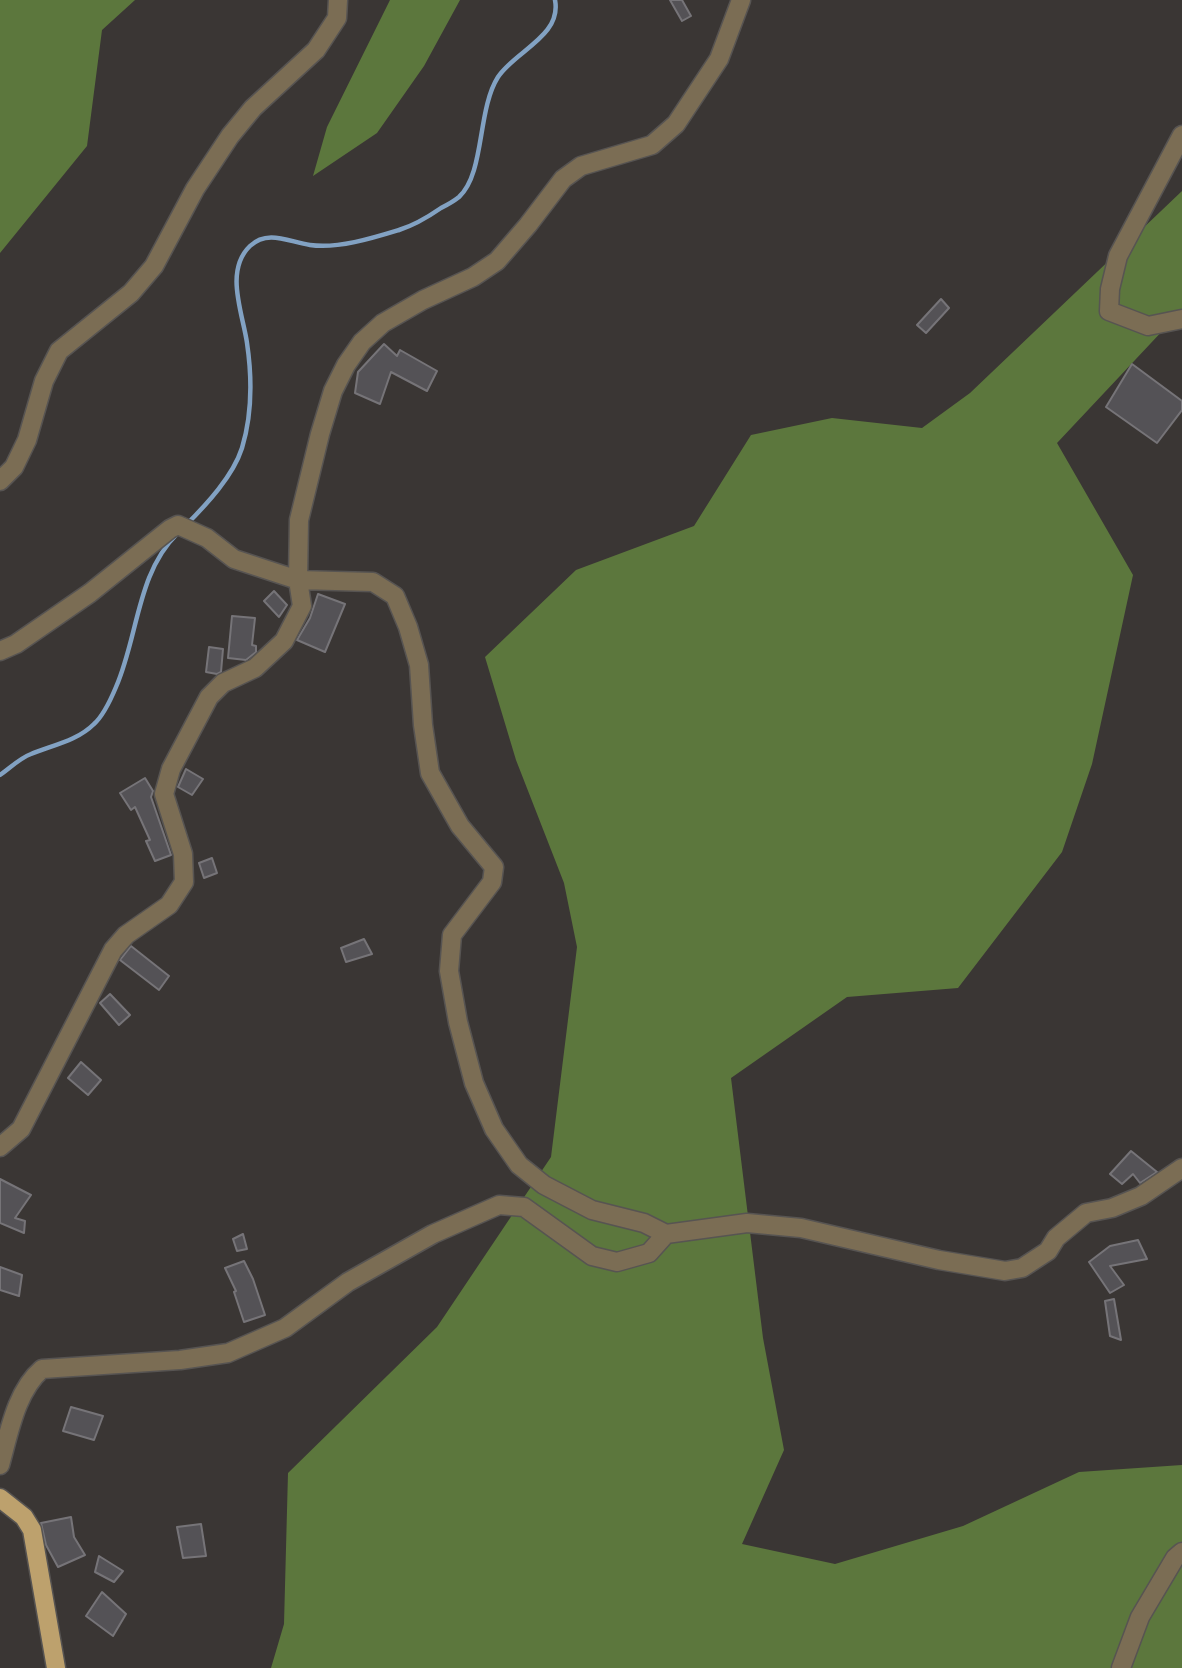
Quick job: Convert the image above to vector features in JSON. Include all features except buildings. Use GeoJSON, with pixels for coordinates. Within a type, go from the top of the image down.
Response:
{"type":"FeatureCollection","features":[{"type":"Feature","properties":{"kind":"main road"},"geometry":{"type":"LineString","coordinates":[[0,1498],[24,1517],[32,1530],[56,1668]]}},
{"type":"Feature","properties":{"kind":"street"},"geometry":{"type":"LineString","coordinates":[[0,481],[14,467],[27,440],[44,381],[59,351],[131,293],[154,266],[195,189],[230,136],[253,108],[316,50],[337,18],[338,0]]}},
{"type":"Feature","properties":{"kind":"street"},"geometry":{"type":"LineString","coordinates":[[0,1147],[21,1129],[113,950],[126,936],[169,905],[184,882],[183,854],[164,794],[171,769],[209,697],[223,683],[255,668],[284,641],[302,606],[298,580],[299,520],[333,391],[346,365],[362,342],[393,317],[473,277],[497,261],[563,178],[581,166],[652,145],[676,124],[719,59],[741,0]]}},
{"type":"Feature","properties":{"kind":"street"},"geometry":{"type":"LineString","coordinates":[[1182,135],[1118,256],[1110,289],[1109,311],[1148,326],[1182,319]]}},
{"type":"Feature","properties":{"kind":"street"},"geometry":{"type":"LineString","coordinates":[[0,651],[16,644],[83,599],[170,528],[178,525],[207,538],[234,559],[298,580],[373,582],[395,596],[419,665],[423,725],[430,773],[460,826],[494,867],[492,882],[452,934],[449,971],[458,1022],[474,1083],[494,1129],[519,1165],[544,1185],[592,1210],[644,1223],[666,1234],[747,1223],[802,1228],[939,1260],[1004,1271],[1022,1268],[1048,1251],[1056,1238],[1086,1213],[1112,1208],[1141,1196],[1182,1168]]}},
{"type":"Feature","properties":{"kind":"street"},"geometry":{"type":"LineString","coordinates":[[0,1465],[30,1379],[42,1369],[180,1360],[228,1353],[285,1328],[348,1282],[433,1234],[499,1205],[524,1207],[592,1256],[617,1262],[649,1253],[666,1234]]}},
{"type":"Feature","properties":{"kind":"street"},"geometry":{"type":"LineString","coordinates":[[1121,1668],[1140,1618],[1175,1558],[1182,1552]]}},
{"type":"Feature","properties":{"kind":"green space"},"geometry":{"type":"Polygon","coordinates":[[[0,0],[135,0],[102,30],[87,146],[0,253],[0,0]]]}},
{"type":"Feature","properties":{"kind":"green space"},"geometry":{"type":"Polygon","coordinates":[[[390,0],[460,0],[424,66],[377,133],[313,176],[327,127],[390,0]]]}},
{"type":"Feature","properties":{"kind":"green space"},"geometry":{"type":"Polygon","coordinates":[[[1182,191],[1182,310],[1057,443],[1133,575],[1092,764],[1062,852],[958,988],[847,997],[731,1078],[763,1338],[784,1450],[742,1544],[835,1564],[963,1526],[1079,1472],[1182,1465],[1182,1668],[271,1668],[284,1624],[288,1473],[437,1327],[551,1157],[577,947],[564,883],[516,760],[485,657],[576,570],[694,526],[751,435],[832,418],[922,428],[970,393],[1182,191]]]}},
{"type":"Feature","properties":{"kind":"waterway"},"geometry":{"type":"LineString","coordinates":[[186,525],[226,479],[238,458],[245,435],[250,369],[237,293],[238,268],[242,256],[250,246],[264,238],[321,246],[378,236],[416,223],[459,197],[473,173],[491,91],[506,68],[545,33],[555,13],[555,0]]}},
{"type":"Feature","properties":{"kind":"waterway"},"geometry":{"type":"LineString","coordinates":[[0,775],[27,756],[80,735],[101,716],[123,668],[146,586],[164,550],[177,534]]}}]}
